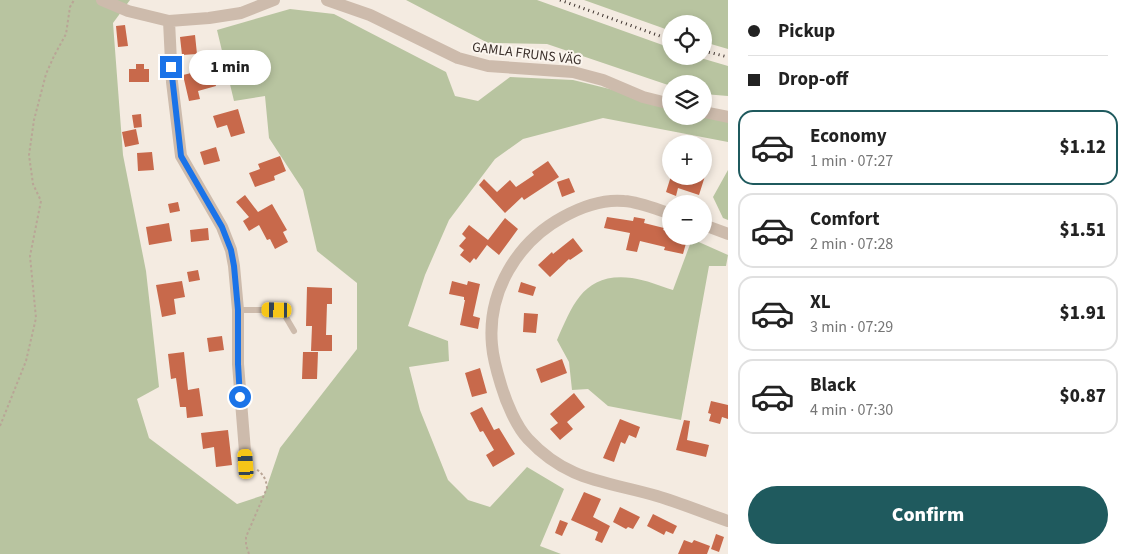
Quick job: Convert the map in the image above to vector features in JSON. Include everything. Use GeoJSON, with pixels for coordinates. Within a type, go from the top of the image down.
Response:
{"type":"FeatureCollection","features":[{"type":"Feature","properties":{"kind":"street"},"geometry":{"type":"LineString","coordinates":[[102,0],[128,12],[169,21],[241,13],[274,0]]}},
{"type":"Feature","properties":{"kind":"street","name":"GAMLA FRUNS VÄG"},"geometry":{"type":"LineString","coordinates":[[327,0],[370,15],[458,58],[476,63],[573,72],[603,80],[643,97],[662,102]]}},
{"type":"Feature","properties":{"kind":"street"},"geometry":{"type":"LineString","coordinates":[[169,21],[172,82],[181,156],[222,227],[231,250],[234,266],[238,310],[238,364],[246,464]]}},
{"type":"Feature","properties":{"kind":"street"},"geometry":{"type":"LineString","coordinates":[[712,114],[728,117]]}},
{"type":"Feature","properties":{"kind":"street"},"geometry":{"type":"LineString","coordinates":[[662,211],[624,201],[608,201],[586,206],[569,213],[545,228],[527,243],[509,269],[494,307],[492,343],[494,362],[505,398],[527,438],[559,465],[596,482],[657,496],[728,521]]}},
{"type":"Feature","properties":{"kind":"street"},"geometry":{"type":"LineString","coordinates":[[712,228],[728,234]]}},
{"type":"Feature","properties":{"kind":"lane"},"geometry":{"type":"LineString","coordinates":[[238,310],[277,310],[284,314],[294,330]]}},
{"type":"Feature","properties":{"kind":"path"},"geometry":{"type":"LineString","coordinates":[[0,426],[26,360],[36,318],[30,256],[41,201],[33,184],[29,154],[34,120],[46,74],[66,34],[70,7],[74,0]]}},
{"type":"Feature","properties":{"kind":"path"},"geometry":{"type":"LineString","coordinates":[[246,464],[262,473],[266,480],[267,488],[246,537],[249,554]]}},
{"type":"Feature","properties":{"kind":"green space"},"geometry":{"type":"Polygon","coordinates":[[[0,0],[130,0],[113,23],[123,155],[146,271],[159,387],[137,399],[149,438],[237,504],[264,495],[280,448],[357,349],[357,283],[317,251],[303,190],[269,138],[265,96],[234,101],[217,30],[290,9],[334,14],[446,72],[455,96],[478,101],[510,77],[573,80],[662,102],[662,125],[712,125],[712,117],[728,117],[728,142],[712,139],[712,135],[692,135],[603,118],[523,139],[495,159],[449,220],[425,275],[408,326],[448,341],[449,361],[409,367],[420,410],[448,480],[468,500],[490,507],[527,467],[564,489],[540,546],[561,554],[0,554],[0,0]]]}},
{"type":"Feature","properties":{"kind":"green space"},"geometry":{"type":"Polygon","coordinates":[[[406,0],[537,0],[662,45],[662,65],[712,65],[712,61],[728,66],[728,96],[712,95],[712,75],[662,75],[662,83],[547,44],[488,43],[406,0]]]}},
{"type":"Feature","properties":{"kind":"green space"},"geometry":{"type":"Polygon","coordinates":[[[584,0],[728,0],[728,49],[712,44],[712,15],[662,15],[662,28],[584,0]]]}},
{"type":"Feature","properties":{"kind":"green space"},"geometry":{"type":"Polygon","coordinates":[[[728,170],[728,220],[723,218],[713,197],[728,170]]]}},
{"type":"Feature","properties":{"kind":"green space"},"geometry":{"type":"Polygon","coordinates":[[[690,245],[706,245],[728,255],[726,266],[709,266],[681,420],[608,406],[588,389],[572,390],[569,362],[557,340],[569,314],[582,293],[591,285],[616,277],[637,279],[673,290],[690,245]]]}},
{"type":"Feature","properties":{"kind":"building"},"geometry":{"type":"Polygon","coordinates":[[[125,25],[128,46],[118,47],[116,26],[125,25]]]}},
{"type":"Feature","properties":{"kind":"building"},"geometry":{"type":"Polygon","coordinates":[[[195,35],[197,54],[182,55],[180,37],[195,35]]]}},
{"type":"Feature","properties":{"kind":"building"},"geometry":{"type":"Polygon","coordinates":[[[221,59],[223,66],[214,69],[212,61],[221,59]]]}},
{"type":"Feature","properties":{"kind":"building"},"geometry":{"type":"Polygon","coordinates":[[[136,64],[144,64],[144,69],[149,69],[149,82],[129,82],[129,69],[136,69],[136,64]]]}},
{"type":"Feature","properties":{"kind":"building"},"geometry":{"type":"Polygon","coordinates":[[[212,68],[216,86],[198,91],[200,99],[189,101],[183,75],[212,68]]]}},
{"type":"Feature","properties":{"kind":"building"},"geometry":{"type":"Polygon","coordinates":[[[238,109],[245,133],[231,137],[227,125],[217,128],[213,116],[238,109]]]}},
{"type":"Feature","properties":{"kind":"building"},"geometry":{"type":"Polygon","coordinates":[[[141,114],[142,127],[134,128],[132,115],[141,114]]]}},
{"type":"Feature","properties":{"kind":"building"},"geometry":{"type":"Polygon","coordinates":[[[136,129],[139,144],[125,147],[122,132],[136,129]]]}},
{"type":"Feature","properties":{"kind":"building"},"geometry":{"type":"Polygon","coordinates":[[[216,147],[220,161],[204,165],[200,152],[216,147]]]}},
{"type":"Feature","properties":{"kind":"building"},"geometry":{"type":"Polygon","coordinates":[[[152,152],[154,170],[138,171],[137,153],[152,152]]]}},
{"type":"Feature","properties":{"kind":"building"},"geometry":{"type":"Polygon","coordinates":[[[280,156],[286,171],[274,176],[275,180],[255,187],[249,173],[260,169],[258,164],[280,156]]]}},
{"type":"Feature","properties":{"kind":"building"},"geometry":{"type":"Polygon","coordinates":[[[548,161],[559,177],[524,200],[522,197],[505,213],[479,185],[484,179],[497,192],[510,180],[516,187],[534,175],[532,172],[548,161]]]}},
{"type":"Feature","properties":{"kind":"building"},"geometry":{"type":"Polygon","coordinates":[[[569,178],[575,192],[562,197],[557,182],[569,178]]]}},
{"type":"Feature","properties":{"kind":"building"},"geometry":{"type":"Polygon","coordinates":[[[668,185],[702,185],[699,195],[678,188],[676,195],[666,192],[668,185]]]}},
{"type":"Feature","properties":{"kind":"building"},"geometry":{"type":"Polygon","coordinates":[[[245,195],[258,212],[272,204],[287,230],[283,232],[288,242],[275,249],[270,239],[267,240],[259,225],[249,231],[243,221],[249,217],[236,202],[245,195]]]}},
{"type":"Feature","properties":{"kind":"building"},"geometry":{"type":"Polygon","coordinates":[[[178,202],[180,211],[170,213],[168,204],[178,202]]]}},
{"type":"Feature","properties":{"kind":"building"},"geometry":{"type":"Polygon","coordinates":[[[607,217],[633,221],[634,217],[645,219],[644,223],[662,228],[662,245],[686,245],[683,254],[664,250],[665,247],[640,241],[637,252],[626,250],[630,233],[604,228],[607,217]]]}},
{"type":"Feature","properties":{"kind":"building"},"geometry":{"type":"Polygon","coordinates":[[[505,218],[518,229],[499,255],[487,245],[476,260],[474,258],[470,263],[460,255],[464,250],[459,246],[466,238],[462,234],[469,225],[488,240],[505,218]]]}},
{"type":"Feature","properties":{"kind":"building"},"geometry":{"type":"Polygon","coordinates":[[[169,223],[172,241],[149,245],[146,227],[169,223]]]}},
{"type":"Feature","properties":{"kind":"building"},"geometry":{"type":"Polygon","coordinates":[[[208,228],[209,240],[191,242],[190,230],[208,228]]]}},
{"type":"Feature","properties":{"kind":"building"},"geometry":{"type":"Polygon","coordinates":[[[573,238],[583,251],[569,259],[550,277],[538,265],[552,252],[553,254],[573,238]]]}},
{"type":"Feature","properties":{"kind":"building"},"geometry":{"type":"Polygon","coordinates":[[[198,270],[200,280],[189,282],[187,272],[198,270]]]}},
{"type":"Feature","properties":{"kind":"building"},"geometry":{"type":"Polygon","coordinates":[[[182,281],[185,297],[174,299],[176,314],[162,317],[156,285],[182,281]]]}},
{"type":"Feature","properties":{"kind":"building"},"geometry":{"type":"Polygon","coordinates":[[[452,281],[467,285],[468,281],[480,284],[473,316],[480,318],[478,329],[460,325],[465,300],[464,297],[449,294],[452,281]]]}},
{"type":"Feature","properties":{"kind":"building"},"geometry":{"type":"Polygon","coordinates":[[[521,282],[536,287],[533,296],[518,292],[521,282]]]}},
{"type":"Feature","properties":{"kind":"building"},"geometry":{"type":"Polygon","coordinates":[[[307,287],[332,288],[332,304],[327,304],[326,335],[332,335],[332,351],[311,351],[312,326],[306,326],[307,287]]]}},
{"type":"Feature","properties":{"kind":"building"},"geometry":{"type":"Polygon","coordinates":[[[524,313],[538,314],[536,333],[523,332],[524,313]]]}},
{"type":"Feature","properties":{"kind":"building"},"geometry":{"type":"Polygon","coordinates":[[[222,336],[224,350],[209,352],[207,338],[222,336]]]}},
{"type":"Feature","properties":{"kind":"building"},"geometry":{"type":"Polygon","coordinates":[[[184,352],[188,390],[199,388],[203,416],[187,418],[186,407],[180,407],[176,378],[171,379],[168,354],[184,352]]]}},
{"type":"Feature","properties":{"kind":"building"},"geometry":{"type":"Polygon","coordinates":[[[303,352],[318,352],[317,379],[302,379],[303,352]]]}},
{"type":"Feature","properties":{"kind":"building"},"geometry":{"type":"Polygon","coordinates":[[[562,359],[567,373],[541,383],[536,369],[562,359]]]}},
{"type":"Feature","properties":{"kind":"building"},"geometry":{"type":"Polygon","coordinates":[[[480,368],[487,393],[472,397],[465,373],[480,368]]]}},
{"type":"Feature","properties":{"kind":"building"},"geometry":{"type":"Polygon","coordinates":[[[574,393],[585,407],[567,422],[573,429],[560,440],[550,429],[558,423],[550,414],[574,393]]]}},
{"type":"Feature","properties":{"kind":"building"},"geometry":{"type":"Polygon","coordinates":[[[711,401],[728,405],[728,419],[722,417],[720,424],[709,421],[711,414],[708,413],[711,401]]]}},
{"type":"Feature","properties":{"kind":"building"},"geometry":{"type":"Polygon","coordinates":[[[482,407],[494,430],[499,428],[515,454],[493,467],[486,455],[494,450],[483,431],[480,432],[470,413],[482,407]]]}},
{"type":"Feature","properties":{"kind":"building"},"geometry":{"type":"Polygon","coordinates":[[[620,419],[640,427],[636,438],[629,435],[625,444],[621,442],[614,462],[603,458],[620,419]]]}},
{"type":"Feature","properties":{"kind":"building"},"geometry":{"type":"Polygon","coordinates":[[[684,420],[690,421],[687,440],[709,445],[706,457],[676,450],[684,420]]]}},
{"type":"Feature","properties":{"kind":"building"},"geometry":{"type":"Polygon","coordinates":[[[228,430],[232,465],[216,467],[214,447],[203,449],[201,433],[228,430]]]}},
{"type":"Feature","properties":{"kind":"building"},"geometry":{"type":"Polygon","coordinates":[[[584,492],[601,499],[593,517],[610,526],[602,543],[595,540],[598,532],[571,520],[584,492]]]}},
{"type":"Feature","properties":{"kind":"building"},"geometry":{"type":"Polygon","coordinates":[[[620,507],[640,517],[633,529],[628,527],[626,529],[613,522],[620,507]]]}},
{"type":"Feature","properties":{"kind":"building"},"geometry":{"type":"Polygon","coordinates":[[[653,514],[677,526],[673,534],[666,531],[664,535],[647,526],[653,514]]]}},
{"type":"Feature","properties":{"kind":"building"},"geometry":{"type":"Polygon","coordinates":[[[560,520],[568,523],[562,536],[555,533],[560,520]]]}},
{"type":"Feature","properties":{"kind":"building"},"geometry":{"type":"Polygon","coordinates":[[[716,534],[724,537],[719,552],[711,549],[716,534]]]}},
{"type":"Feature","properties":{"kind":"building"},"geometry":{"type":"Polygon","coordinates":[[[684,540],[692,543],[694,540],[710,546],[707,554],[678,554],[684,540]]]}},
{"type":"Feature","properties":{"kind":"railway"},"geometry":{"type":"LineString","coordinates":[[560,0],[662,37]]}},
{"type":"Feature","properties":{"kind":"railway"},"geometry":{"type":"LineString","coordinates":[[712,53],[728,57]]}},
{"type":"Feature","properties":{"kind":"route"},"geometry":{"type":"LineString","coordinates":[[171,67],[181,156],[222,227],[231,250],[238,310],[240,397]]}}]}
